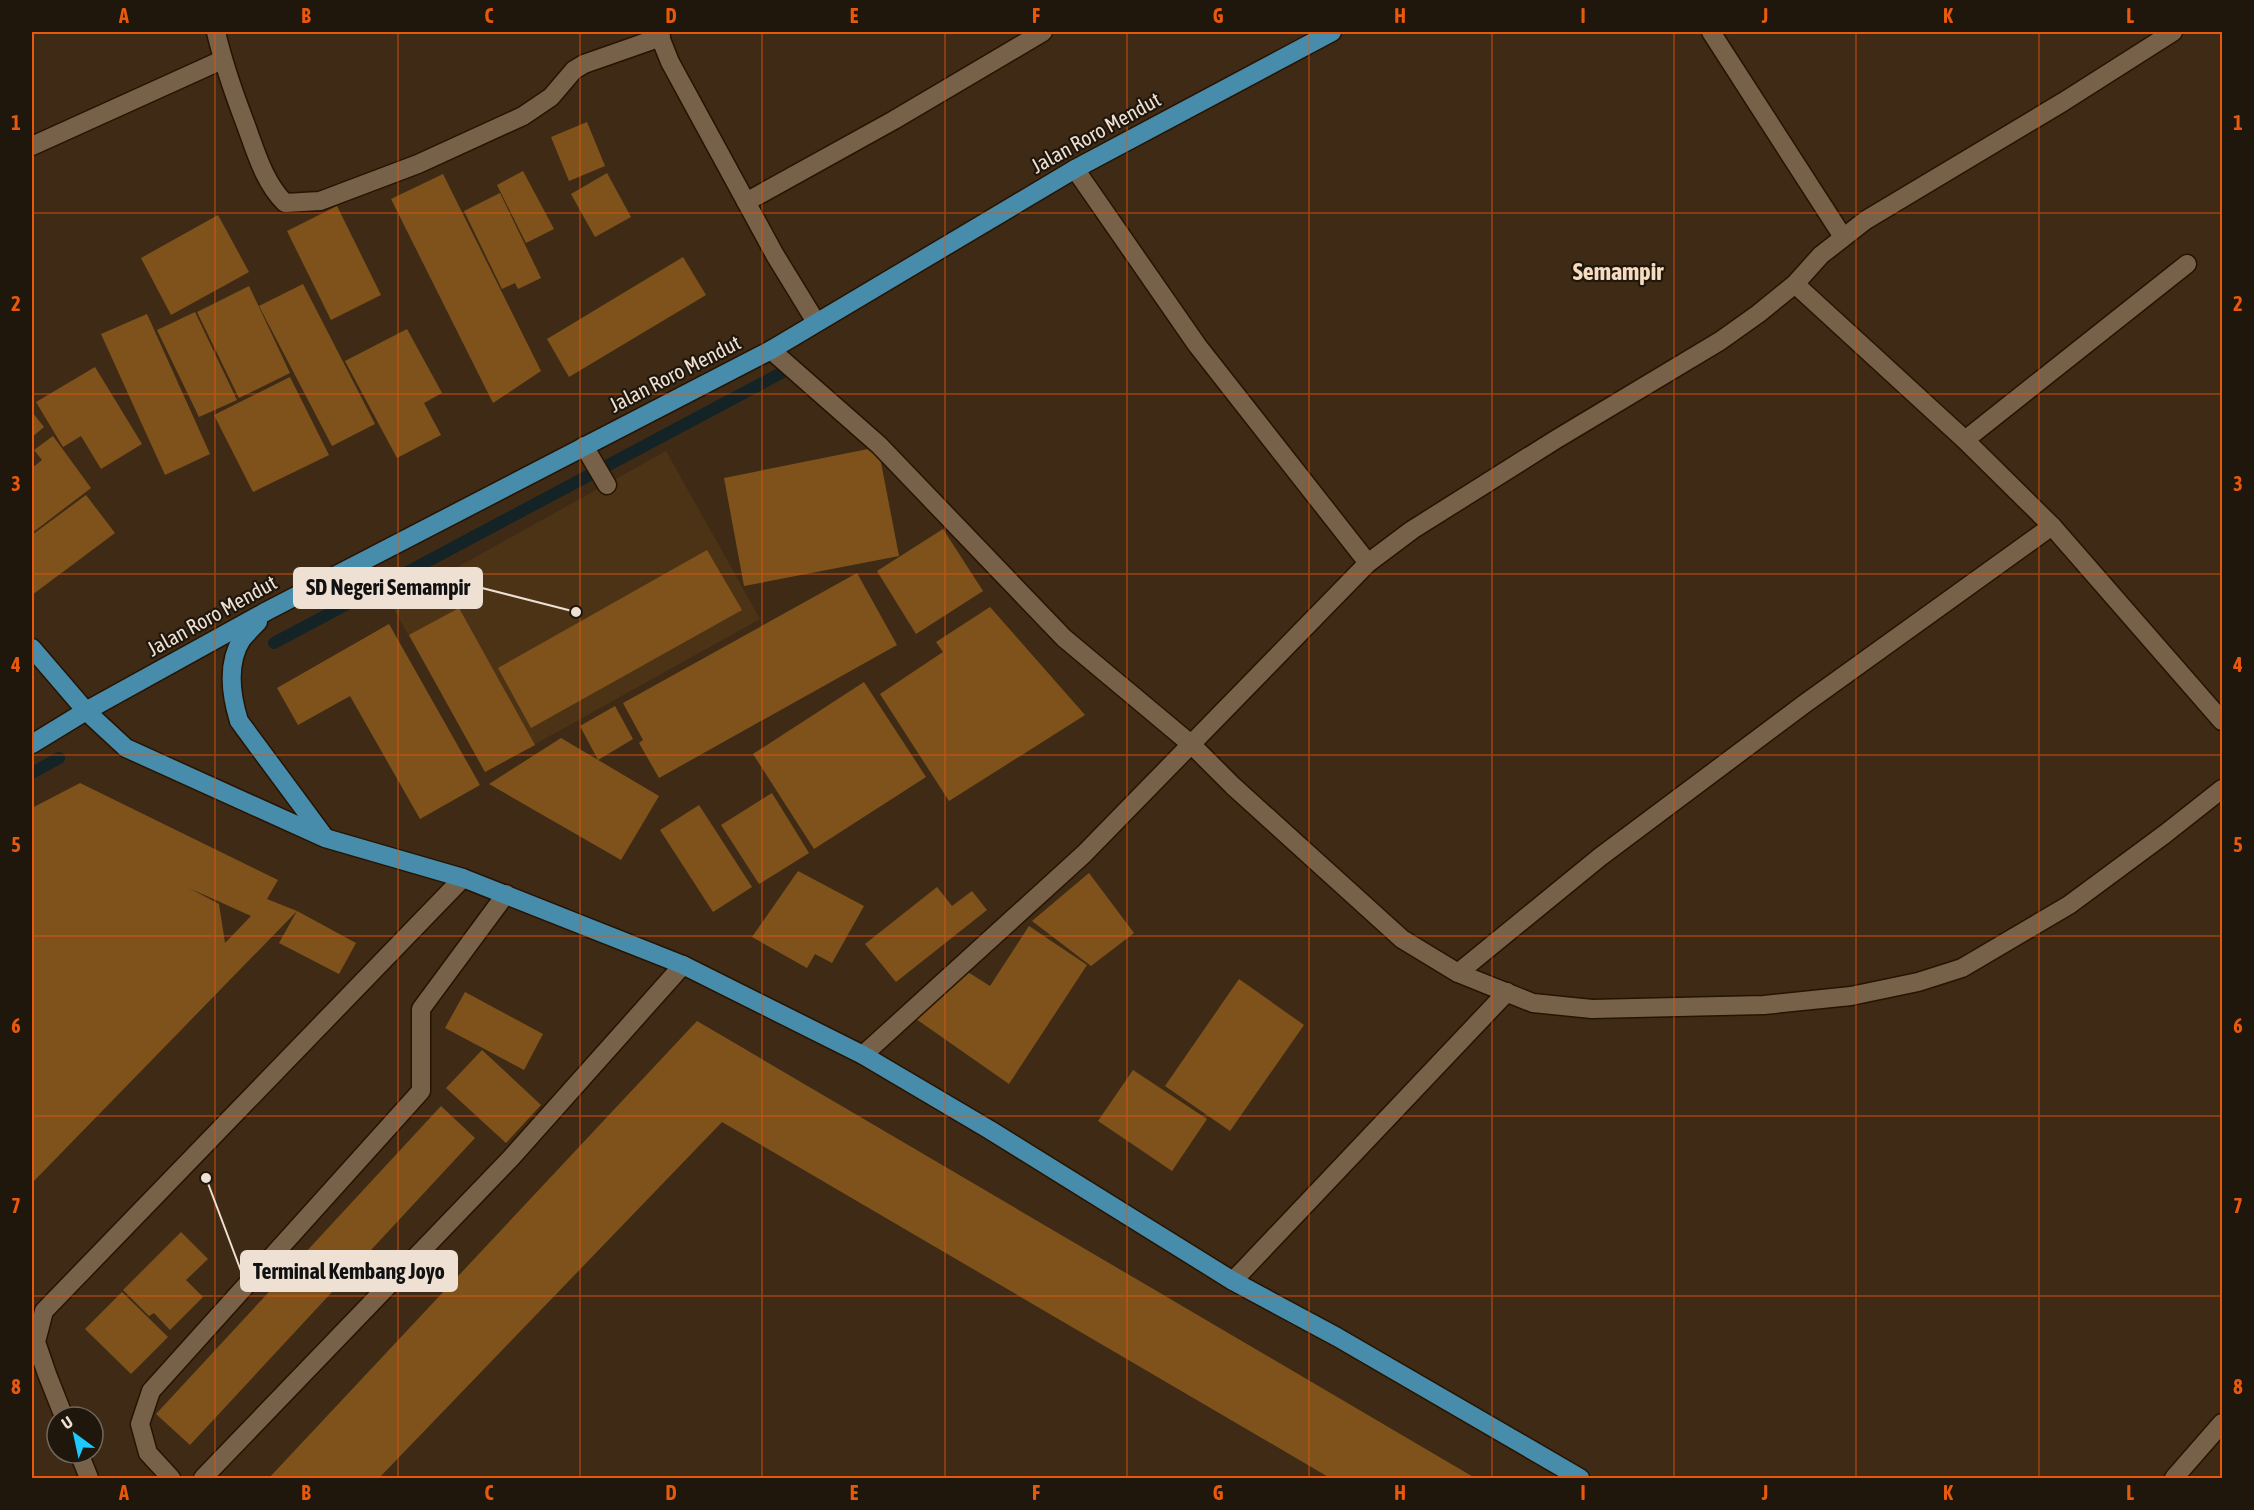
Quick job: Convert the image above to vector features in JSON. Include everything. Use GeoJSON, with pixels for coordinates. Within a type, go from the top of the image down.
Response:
{"type":"FeatureCollection","features":[{"type":"Feature","properties":{"kind":"main road","name":"Jalan Roro Mendut"},"geometry":{"type":"LineString","coordinates":[[32,744],[86,711],[267,611],[588,454],[771,350],[1075,170],[1332,32]]}},
{"type":"Feature","properties":{"kind":"main road"},"geometry":{"type":"LineString","coordinates":[[267,611],[242,640],[231,671],[232,699],[239,721],[325,838]]}},
{"type":"Feature","properties":{"kind":"main road"},"geometry":{"type":"LineString","coordinates":[[32,648],[86,711],[126,748],[325,838],[463,878],[683,965],[863,1055],[990,1130],[1233,1281],[1337,1337],[1580,1479]]}},
{"type":"Feature","properties":{"kind":"street"},"geometry":{"type":"LineString","coordinates":[[216,32],[222,60],[260,163],[275,192],[285,202],[320,201],[418,164],[523,116],[551,97],[574,70],[584,63],[659,34],[670,62],[775,255],[816,322]]}},
{"type":"Feature","properties":{"kind":"street"},"geometry":{"type":"LineString","coordinates":[[750,209],[894,120],[1044,32]]}},
{"type":"Feature","properties":{"kind":"street"},"geometry":{"type":"LineString","coordinates":[[1711,32],[1843,237]]}},
{"type":"Feature","properties":{"kind":"street"},"geometry":{"type":"LineString","coordinates":[[863,1055],[1084,854],[1368,563],[1412,530],[1555,440],[1720,341],[1795,284],[1821,255],[1866,220],[2063,102],[2173,32]]}},
{"type":"Feature","properties":{"kind":"street"},"geometry":{"type":"LineString","coordinates":[[32,146],[222,60]]}},
{"type":"Feature","properties":{"kind":"street"},"geometry":{"type":"LineString","coordinates":[[1075,170],[1197,345],[1368,563]]}},
{"type":"Feature","properties":{"kind":"street"},"geometry":{"type":"LineString","coordinates":[[1965,440],[2187,264]]}},
{"type":"Feature","properties":{"kind":"street"},"geometry":{"type":"LineString","coordinates":[[1795,284],[1965,440],[2052,526],[2223,721]]}},
{"type":"Feature","properties":{"kind":"street"},"geometry":{"type":"LineString","coordinates":[[771,350],[879,445],[1064,638],[1192,745],[1233,786],[1402,939],[1458,973],[1533,1003],[1592,1010],[1764,1005],[1851,996],[1918,982],[1962,968],[2069,905],[2223,789]]}},
{"type":"Feature","properties":{"kind":"street"},"geometry":{"type":"LineString","coordinates":[[588,454],[607,484]]}},
{"type":"Feature","properties":{"kind":"street"},"geometry":{"type":"LineString","coordinates":[[1458,973],[1600,857],[1803,705],[2052,526]]}},
{"type":"Feature","properties":{"kind":"street"},"geometry":{"type":"LineString","coordinates":[[59,1405],[36,1342],[44,1311],[463,878]]}},
{"type":"Feature","properties":{"kind":"street"},"geometry":{"type":"LineString","coordinates":[[171,1479],[148,1453],[140,1424],[151,1391],[421,1091],[421,1009],[506,894]]}},
{"type":"Feature","properties":{"kind":"street"},"geometry":{"type":"LineString","coordinates":[[203,1479],[511,1158],[683,965]]}},
{"type":"Feature","properties":{"kind":"street"},"geometry":{"type":"LineString","coordinates":[[1233,1281],[1507,992]]}},
{"type":"Feature","properties":{"kind":"street"},"geometry":{"type":"LineString","coordinates":[[2174,1479],[2223,1423]]}},
{"type":"Feature","properties":{"kind":"shaded area"},"geometry":{"type":"Polygon","coordinates":[[[666,451],[760,619],[485,772],[391,604],[666,451]]]}},
{"type":"Feature","properties":{"kind":"building"},"geometry":{"type":"Polygon","coordinates":[[[587,122],[605,166],[569,181],[551,137],[587,122]]]}},
{"type":"Feature","properties":{"kind":"building"},"geometry":{"type":"Polygon","coordinates":[[[523,171],[554,229],[526,243],[497,185],[523,171]]]}},
{"type":"Feature","properties":{"kind":"building"},"geometry":{"type":"Polygon","coordinates":[[[607,173],[631,217],[595,237],[571,194],[607,173]]]}},
{"type":"Feature","properties":{"kind":"building"},"geometry":{"type":"Polygon","coordinates":[[[443,174],[541,371],[493,403],[391,199],[443,174]]]}},
{"type":"Feature","properties":{"kind":"building"},"geometry":{"type":"Polygon","coordinates":[[[500,193],[541,278],[518,289],[515,283],[502,289],[464,211],[500,193]]]}},
{"type":"Feature","properties":{"kind":"building"},"geometry":{"type":"Polygon","coordinates":[[[337,206],[381,295],[331,320],[287,231],[337,206]]]}},
{"type":"Feature","properties":{"kind":"building"},"geometry":{"type":"Polygon","coordinates":[[[218,215],[249,272],[171,315],[141,258],[218,215]]]}},
{"type":"Feature","properties":{"kind":"building"},"geometry":{"type":"Polygon","coordinates":[[[683,257],[706,295],[569,377],[547,339],[683,257]]]}},
{"type":"Feature","properties":{"kind":"building"},"geometry":{"type":"Polygon","coordinates":[[[303,284],[375,424],[332,446],[259,306],[303,284]]]}},
{"type":"Feature","properties":{"kind":"building"},"geometry":{"type":"Polygon","coordinates":[[[249,286],[290,373],[239,398],[197,312],[249,286]]]}},
{"type":"Feature","properties":{"kind":"building"},"geometry":{"type":"Polygon","coordinates":[[[195,312],[237,400],[199,417],[157,330],[195,312]]]}},
{"type":"Feature","properties":{"kind":"building"},"geometry":{"type":"Polygon","coordinates":[[[147,314],[210,454],[165,475],[101,334],[147,314]]]}},
{"type":"Feature","properties":{"kind":"building"},"geometry":{"type":"Polygon","coordinates":[[[407,329],[442,393],[424,403],[441,435],[397,458],[345,361],[407,329]]]}},
{"type":"Feature","properties":{"kind":"building"},"geometry":{"type":"Polygon","coordinates":[[[95,367],[142,444],[101,469],[81,436],[63,447],[36,402],[95,367]]]}},
{"type":"Feature","properties":{"kind":"building"},"geometry":{"type":"Polygon","coordinates":[[[290,377],[329,455],[253,492],[214,415],[290,377]]]}},
{"type":"Feature","properties":{"kind":"building"},"geometry":{"type":"Polygon","coordinates":[[[32,412],[44,427],[32,437],[32,412]]]}},
{"type":"Feature","properties":{"kind":"building"},"geometry":{"type":"Polygon","coordinates":[[[53,436],[91,488],[32,533],[32,468],[42,460],[34,450],[53,436]]]}},
{"type":"Feature","properties":{"kind":"building"},"geometry":{"type":"Polygon","coordinates":[[[878,447],[899,556],[744,586],[724,478],[878,447]]]}},
{"type":"Feature","properties":{"kind":"building"},"geometry":{"type":"Polygon","coordinates":[[[86,495],[115,533],[32,595],[32,535],[86,495]]]}},
{"type":"Feature","properties":{"kind":"building"},"geometry":{"type":"Polygon","coordinates":[[[943,529],[983,591],[916,634],[877,571],[943,529]]]}},
{"type":"Feature","properties":{"kind":"building"},"geometry":{"type":"Polygon","coordinates":[[[707,550],[742,610],[531,728],[498,668],[707,550]]]}},
{"type":"Feature","properties":{"kind":"building"},"geometry":{"type":"Polygon","coordinates":[[[857,573],[897,645],[659,778],[639,743],[643,740],[623,703],[857,573]]]}},
{"type":"Feature","properties":{"kind":"building"},"geometry":{"type":"Polygon","coordinates":[[[990,607],[1085,715],[949,801],[880,694],[943,652],[936,642],[990,607]]]}},
{"type":"Feature","properties":{"kind":"building"},"geometry":{"type":"Polygon","coordinates":[[[459,608],[535,745],[485,772],[409,635],[459,608]]]}},
{"type":"Feature","properties":{"kind":"building"},"geometry":{"type":"Polygon","coordinates":[[[389,624],[480,785],[420,819],[350,696],[298,725],[277,688],[389,624]]]}},
{"type":"Feature","properties":{"kind":"building"},"geometry":{"type":"Polygon","coordinates":[[[864,682],[926,777],[814,849],[753,754],[864,682]]]}},
{"type":"Feature","properties":{"kind":"building"},"geometry":{"type":"Polygon","coordinates":[[[615,706],[633,739],[598,760],[580,726],[615,706]]]}},
{"type":"Feature","properties":{"kind":"building"},"geometry":{"type":"Polygon","coordinates":[[[561,738],[659,796],[621,860],[489,784],[561,738]]]}},
{"type":"Feature","properties":{"kind":"building"},"geometry":{"type":"Polygon","coordinates":[[[80,783],[278,880],[267,899],[297,911],[32,1183],[32,808],[80,783]],[[189,888],[219,904],[225,943],[251,916],[189,888]]]}},
{"type":"Feature","properties":{"kind":"building"},"geometry":{"type":"Polygon","coordinates":[[[772,793],[809,853],[759,884],[721,825],[772,793]]]}},
{"type":"Feature","properties":{"kind":"building"},"geometry":{"type":"Polygon","coordinates":[[[699,805],[752,887],[713,912],[660,830],[699,805]]]}},
{"type":"Feature","properties":{"kind":"building"},"geometry":{"type":"Polygon","coordinates":[[[798,871],[864,906],[832,963],[815,954],[807,968],[752,937],[798,871]]]}},
{"type":"Feature","properties":{"kind":"building"},"geometry":{"type":"Polygon","coordinates":[[[1089,873],[1134,933],[1091,966],[1032,921],[1089,873]]]}},
{"type":"Feature","properties":{"kind":"building"},"geometry":{"type":"Polygon","coordinates":[[[937,887],[952,906],[972,891],[987,910],[896,982],[865,944],[937,887]]]}},
{"type":"Feature","properties":{"kind":"building"},"geometry":{"type":"Polygon","coordinates":[[[297,911],[356,943],[339,974],[279,943],[297,911]]]}},
{"type":"Feature","properties":{"kind":"building"},"geometry":{"type":"Polygon","coordinates":[[[1029,926],[1087,965],[1009,1084],[916,1019],[963,969],[990,986],[1029,926]]]}},
{"type":"Feature","properties":{"kind":"building"},"geometry":{"type":"Polygon","coordinates":[[[1239,979],[1304,1025],[1230,1131],[1165,1086],[1239,979]]]}},
{"type":"Feature","properties":{"kind":"building"},"geometry":{"type":"Polygon","coordinates":[[[465,992],[543,1034],[524,1070],[445,1028],[465,992]]]}},
{"type":"Feature","properties":{"kind":"building"},"geometry":{"type":"Polygon","coordinates":[[[697,1021],[1475,1478],[1330,1478],[722,1122],[379,1478],[269,1478],[697,1021]]]}},
{"type":"Feature","properties":{"kind":"building"},"geometry":{"type":"Polygon","coordinates":[[[482,1050],[541,1105],[506,1143],[446,1088],[482,1050]]]}},
{"type":"Feature","properties":{"kind":"building"},"geometry":{"type":"Polygon","coordinates":[[[1133,1070],[1207,1119],[1172,1171],[1098,1121],[1133,1070]]]}},
{"type":"Feature","properties":{"kind":"building"},"geometry":{"type":"Polygon","coordinates":[[[441,1106],[475,1138],[190,1445],[156,1414],[441,1106]]]}},
{"type":"Feature","properties":{"kind":"building"},"geometry":{"type":"Polygon","coordinates":[[[181,1232],[208,1259],[186,1280],[203,1297],[170,1330],[154,1313],[149,1316],[123,1290],[181,1232]]]}},
{"type":"Feature","properties":{"kind":"building"},"geometry":{"type":"Polygon","coordinates":[[[122,1292],[168,1337],[131,1374],[85,1329],[122,1292]]]}},
{"type":"Feature","properties":{"kind":"waterway"},"geometry":{"type":"LineString","coordinates":[[274,643],[783,372]]}},
{"type":"Feature","properties":{"kind":"waterway"},"geometry":{"type":"LineString","coordinates":[[32,773],[59,758]]}},
{"type":"Feature","properties":{"kind":"place","name":"SD Negeri Semampir"},"geometry":{"type":"Point","coordinates":[576,612]}},
{"type":"Feature","properties":{"kind":"place","name":"Terminal Kembang Joyo"},"geometry":{"type":"Point","coordinates":[206,1178]}},
{"type":"Feature","properties":{"kind":"district","name":"Semampir"},"geometry":{"type":"Point","coordinates":[1618,272]}}]}
